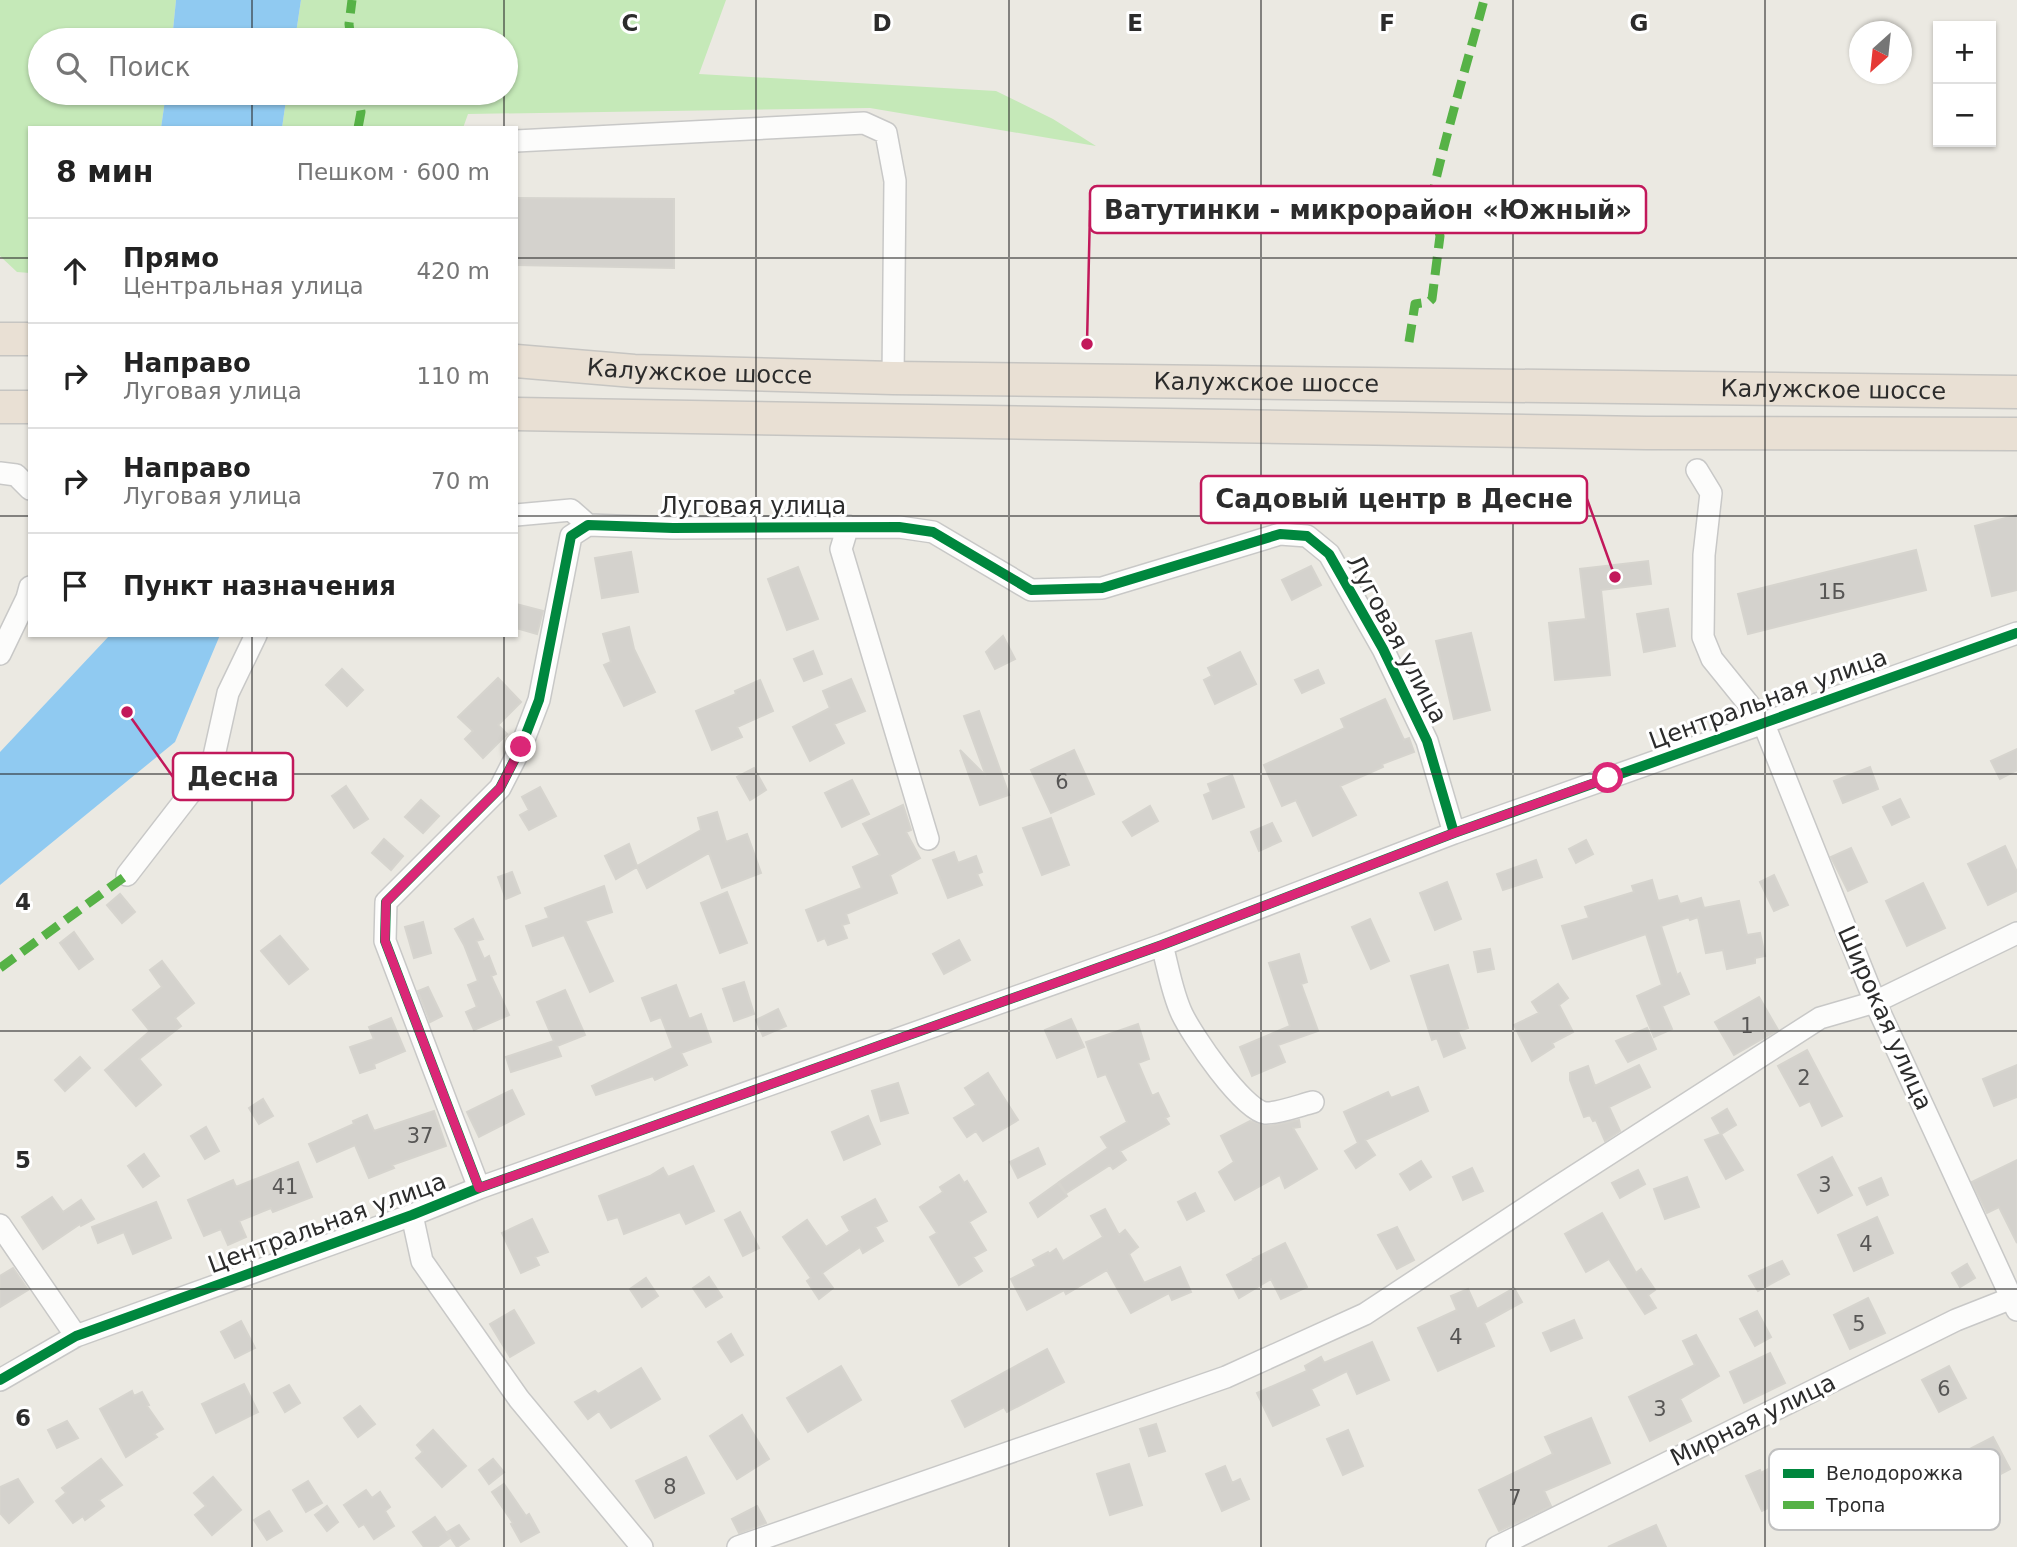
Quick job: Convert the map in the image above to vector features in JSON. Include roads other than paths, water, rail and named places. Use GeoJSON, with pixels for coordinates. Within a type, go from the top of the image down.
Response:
{"type":"FeatureCollection","features":[{"type":"Feature","properties":{"kind":"highway"},"geometry":{"type":"LineString","coordinates":[[0,339],[28,339]]}},
{"type":"Feature","properties":{"kind":"highway","name":"Калужское шоссе"},"geometry":{"type":"LineString","coordinates":[[518,361],[634,371],[892,378],[2017,392]]}},
{"type":"Feature","properties":{"kind":"highway"},"geometry":{"type":"LineString","coordinates":[[0,407],[28,407]]}},
{"type":"Feature","properties":{"kind":"highway","name":"Калужское шоссе"},"geometry":{"type":"LineString","coordinates":[[518,414],[1931,436],[2017,435]]}},
{"type":"Feature","properties":{"kind":"street"},"geometry":{"type":"LineString","coordinates":[[518,141],[864,123],[886,133],[895,181],[892,378]]}},
{"type":"Feature","properties":{"kind":"street"},"geometry":{"type":"LineString","coordinates":[[1931,436],[2017,443]]}},
{"type":"Feature","properties":{"kind":"street","name":"Широкая улица"},"geometry":{"type":"LineString","coordinates":[[1696,470],[1712,493],[1704,555],[1703,637],[1712,659],[1763,722],[1875,1002],[2015,1302]]}},
{"type":"Feature","properties":{"kind":"street"},"geometry":{"type":"LineString","coordinates":[[0,473],[16,475],[28,487]]}},
{"type":"Feature","properties":{"kind":"street"},"geometry":{"type":"LineString","coordinates":[[479,1188],[385,941],[386,902],[500,788],[521,747],[539,700],[571,536],[588,525],[571,510],[518,515]]}},
{"type":"Feature","properties":{"kind":"street","name":"Луговая улица"},"geometry":{"type":"LineString","coordinates":[[588,525],[673,528],[899,527],[933,532],[1031,590],[1102,588],[1280,534],[1307,536],[1329,554],[1383,649],[1427,741],[1454,833]]}},
{"type":"Feature","properties":{"kind":"street"},"geometry":{"type":"LineString","coordinates":[[848,526],[841,549],[853,597],[877,663],[928,839]]}},
{"type":"Feature","properties":{"kind":"street"},"geometry":{"type":"LineString","coordinates":[[0,654],[28,594]]}},
{"type":"Feature","properties":{"kind":"street","name":"Центральная улица"},"geometry":{"type":"LineString","coordinates":[[0,1380],[76,1336],[412,1215],[479,1188],[1162,945],[1454,833],[2017,633]]}},
{"type":"Feature","properties":{"kind":"street"},"geometry":{"type":"LineString","coordinates":[[127,875],[212,765],[228,693],[256,637]]}},
{"type":"Feature","properties":{"kind":"street"},"geometry":{"type":"LineString","coordinates":[[1870,685],[1958,647]]}},
{"type":"Feature","properties":{"kind":"street"},"geometry":{"type":"LineString","coordinates":[[738,1547],[1226,1377],[1365,1314],[1820,1018],[1875,1002],[2017,933]]}},
{"type":"Feature","properties":{"kind":"street"},"geometry":{"type":"LineString","coordinates":[[1162,945],[1181,1012],[1208,1058],[1256,1110],[1267,1113],[1313,1102]]}},
{"type":"Feature","properties":{"kind":"street"},"geometry":{"type":"LineString","coordinates":[[412,1215],[422,1261],[519,1399],[642,1547]]}},
{"type":"Feature","properties":{"kind":"street"},"geometry":{"type":"LineString","coordinates":[[0,1225],[76,1336]]}},
{"type":"Feature","properties":{"kind":"street","name":"Мирная улица"},"geometry":{"type":"LineString","coordinates":[[1497,1547],[1956,1320],[2015,1302]]}},
{"type":"Feature","properties":{"kind":"water"},"geometry":{"type":"Polygon","coordinates":[[[176,0],[301,0],[297,28],[173,28],[176,0]]]}},
{"type":"Feature","properties":{"kind":"water"},"geometry":{"type":"Polygon","coordinates":[[[164,105],[285,105],[282,126],[161,126],[164,105]]]}},
{"type":"Feature","properties":{"kind":"water"},"geometry":{"type":"Polygon","coordinates":[[[108,637],[219,637],[175,742],[0,885],[0,752],[108,637]]]}},
{"type":"Feature","properties":{"kind":"place","name":"Ватутинки - микрорайон «Южный»"},"geometry":{"type":"Point","coordinates":[1087,344]}},
{"type":"Feature","properties":{"kind":"place","name":"Садовый центр в Десне"},"geometry":{"type":"Point","coordinates":[1615,577]}},
{"type":"Feature","properties":{"kind":"place","name":"Десна"},"geometry":{"type":"Point","coordinates":[127,712]}}]}
